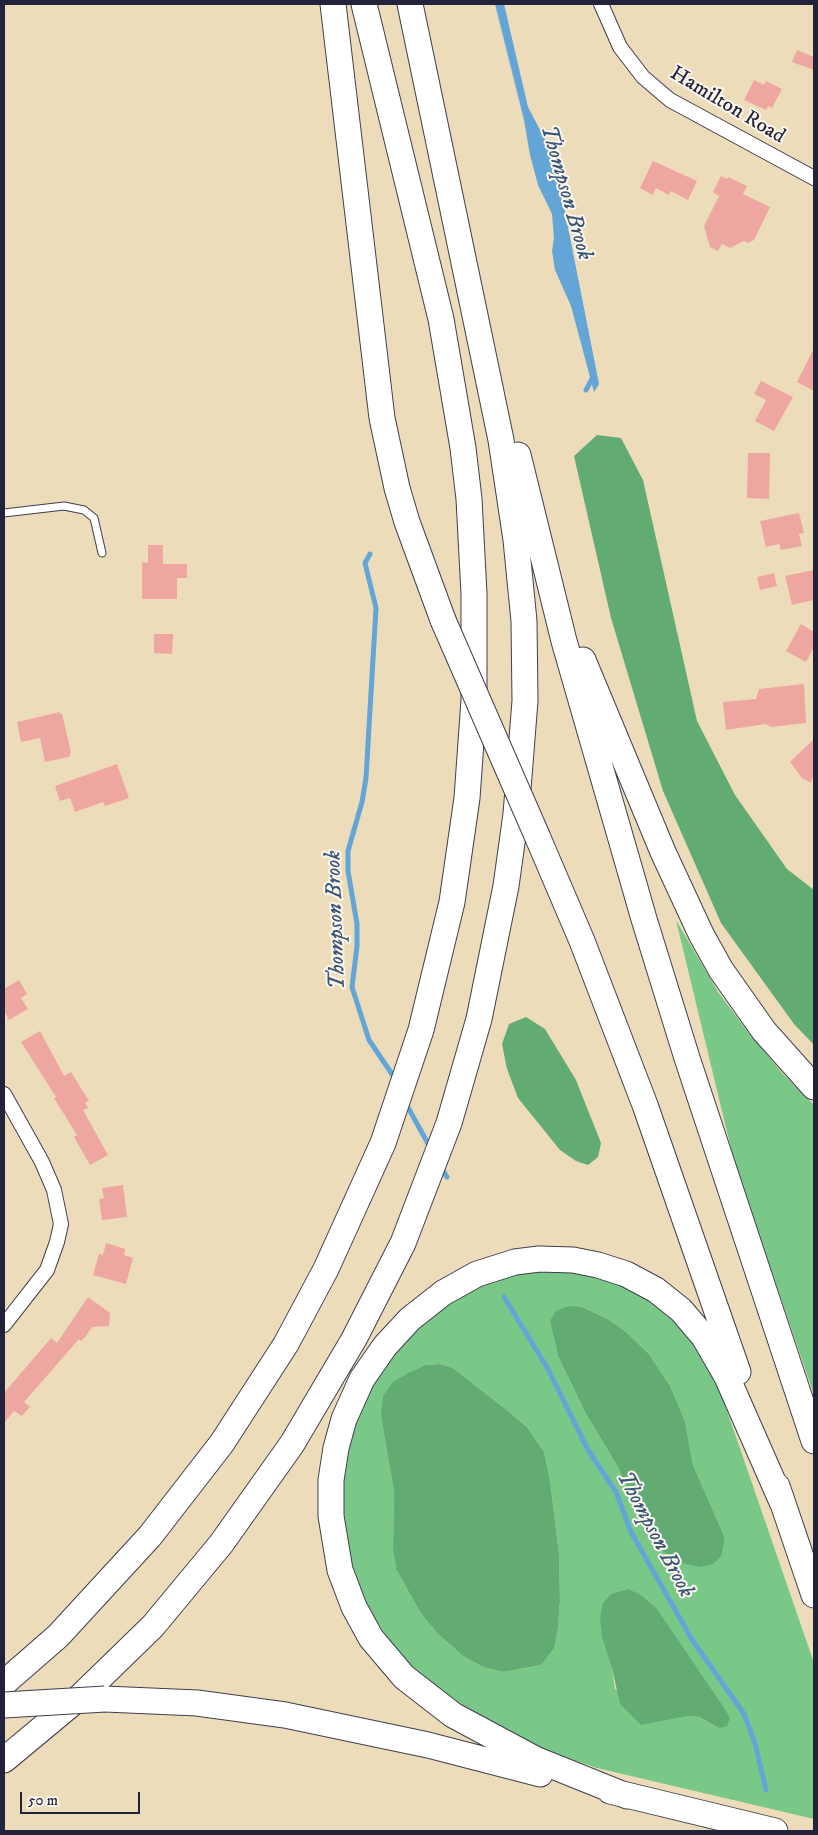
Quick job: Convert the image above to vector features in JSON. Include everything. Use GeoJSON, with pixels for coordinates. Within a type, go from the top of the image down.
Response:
{"type":"FeatureCollection","features":[{"type":"Feature","properties":{"kind":"highway"},"geometry":{"type":"LineString","coordinates":[[333,4],[382,418],[397,488],[407,522],[443,620],[582,941],[667,1164],[814,1595]]}},
{"type":"Feature","properties":{"kind":"highway"},"geometry":{"type":"LineString","coordinates":[[4,1683],[58,1636],[120,1570],[176,1504],[222,1444],[251,1402],[308,1307],[344,1232],[383,1143],[420,1030],[452,902],[466,807],[474,700],[472,547],[464,448],[441,319],[364,4]]}},
{"type":"Feature","properties":{"kind":"highway"},"geometry":{"type":"LineString","coordinates":[[410,4],[545,569],[585,716],[664,984],[814,1441]]}},
{"type":"Feature","properties":{"kind":"highway"},"geometry":{"type":"LineString","coordinates":[[4,1760],[81,1696],[133,1648],[176,1600],[227,1537],[292,1444],[335,1374],[373,1305],[414,1216],[450,1123],[479,1020],[506,886],[519,778],[526,663],[521,582],[501,440],[420,48]]}},
{"type":"Feature","properties":{"kind":"highway"},"geometry":{"type":"LineString","coordinates":[[545,569],[662,852],[701,934],[721,970],[764,1031],[814,1087]]}},
{"type":"Feature","properties":{"kind":"highway"},"geometry":{"type":"LineString","coordinates":[[627,1796],[535,1759],[453,1715],[404,1677],[371,1638],[354,1607],[340,1570],[331,1516],[331,1480],[336,1448],[344,1418],[362,1379],[385,1346],[410,1319],[443,1293],[477,1274],[527,1260],[561,1258],[598,1265],[640,1281],[669,1299],[704,1337],[727,1377],[782,1502]]}},
{"type":"Feature","properties":{"kind":"highway"},"geometry":{"type":"LineString","coordinates":[[4,1705],[105,1699],[197,1703],[294,1717],[428,1745],[627,1796],[775,1831]]}},
{"type":"Feature","properties":{"kind":"street","name":"Hamilton Road"},"geometry":{"type":"LineString","coordinates":[[601,4],[620,47],[644,77],[670,100],[814,178]]}},
{"type":"Feature","properties":{"kind":"street"},"geometry":{"type":"LineString","coordinates":[[4,1094],[42,1162],[54,1190],[61,1224],[47,1270],[4,1325]]}},
{"type":"Feature","properties":{"kind":"lane"},"geometry":{"type":"LineString","coordinates":[[4,513],[64,506],[84,510],[94,518],[102,553]]}},
{"type":"Feature","properties":{"kind":"green space"},"geometry":{"type":"Polygon","coordinates":[[[597,435],[621,438],[643,480],[697,721],[735,795],[787,869],[814,890],[814,1045],[794,1024],[721,923],[663,791],[611,618],[574,456],[597,435]]]}},
{"type":"Feature","properties":{"kind":"green space"},"geometry":{"type":"Polygon","coordinates":[[[676,920],[718,992],[783,1074],[814,1105],[814,1395],[734,1161],[676,920]]]}},
{"type":"Feature","properties":{"kind":"green space"},"geometry":{"type":"Polygon","coordinates":[[[526,1017],[545,1029],[576,1080],[601,1143],[598,1157],[588,1165],[576,1161],[560,1150],[518,1098],[507,1069],[502,1044],[509,1024],[526,1017]]]}},
{"type":"Feature","properties":{"kind":"green space"},"geometry":{"type":"Polygon","coordinates":[[[530,1271],[576,1271],[619,1284],[661,1306],[691,1334],[715,1376],[814,1663],[814,1819],[597,1768],[543,1750],[465,1709],[421,1677],[402,1658],[372,1615],[350,1566],[343,1525],[343,1479],[350,1434],[372,1386],[402,1342],[436,1310],[484,1283],[530,1271]],[[582,1307],[550,1321],[558,1356],[585,1412],[619,1469],[722,1555],[725,1538],[693,1465],[685,1421],[670,1386],[649,1354],[625,1331],[608,1319],[582,1307]],[[440,1364],[425,1365],[410,1372],[381,1416],[394,1492],[393,1549],[396,1569],[420,1612],[437,1633],[463,1656],[483,1667],[503,1672],[541,1665],[558,1627],[560,1601],[559,1553],[550,1480],[544,1452],[527,1427],[453,1368],[440,1364]],[[641,1595],[612,1668],[615,1689],[687,1716],[699,1717],[719,1728],[721,1703],[657,1610],[641,1595]]]}},
{"type":"Feature","properties":{"kind":"green space"},"geometry":{"type":"Polygon","coordinates":[[[568,1306],[582,1307],[608,1319],[625,1331],[649,1354],[670,1386],[685,1421],[693,1465],[725,1538],[722,1555],[713,1564],[700,1567],[681,1563],[664,1552],[646,1528],[619,1469],[585,1412],[558,1356],[550,1321],[556,1311],[568,1306]]]}},
{"type":"Feature","properties":{"kind":"green space"},"geometry":{"type":"Polygon","coordinates":[[[440,1364],[453,1368],[527,1427],[544,1452],[550,1480],[559,1553],[560,1601],[554,1648],[541,1665],[503,1672],[483,1667],[463,1656],[437,1633],[420,1612],[396,1569],[393,1549],[394,1492],[381,1416],[383,1396],[393,1382],[410,1372],[425,1365],[440,1364]]]}},
{"type":"Feature","properties":{"kind":"green space"},"geometry":{"type":"Polygon","coordinates":[[[628,1589],[641,1595],[657,1609],[730,1718],[727,1726],[719,1728],[699,1717],[687,1716],[641,1725],[620,1704],[612,1668],[602,1637],[600,1618],[603,1603],[611,1594],[628,1589]]]}},
{"type":"Feature","properties":{"kind":"water"},"geometry":{"type":"Polygon","coordinates":[[[495,4],[504,4],[528,107],[548,145],[564,207],[599,384],[594,392],[571,306],[555,270],[552,251],[554,238],[552,214],[538,185],[495,4]]]}},
{"type":"Feature","properties":{"kind":"building"},"geometry":{"type":"Polygon","coordinates":[[[797,50],[814,57],[814,70],[792,62],[797,50]]]}},
{"type":"Feature","properties":{"kind":"building"},"geometry":{"type":"Polygon","coordinates":[[[754,80],[764,85],[766,81],[782,89],[772,108],[768,106],[766,110],[744,100],[754,80]]]}},
{"type":"Feature","properties":{"kind":"building"},"geometry":{"type":"Polygon","coordinates":[[[653,161],[697,181],[688,200],[671,191],[669,195],[656,188],[653,195],[640,188],[653,161]]]}},
{"type":"Feature","properties":{"kind":"building"},"geometry":{"type":"Polygon","coordinates":[[[721,176],[727,179],[728,177],[747,186],[743,194],[770,207],[754,240],[748,243],[744,241],[730,248],[722,244],[718,251],[710,247],[704,226],[719,196],[713,192],[721,176]]]}},
{"type":"Feature","properties":{"kind":"building"},"geometry":{"type":"Polygon","coordinates":[[[814,348],[814,391],[797,382],[814,348]]]}},
{"type":"Feature","properties":{"kind":"building"},"geometry":{"type":"Polygon","coordinates":[[[761,381],[793,397],[774,431],[755,421],[766,400],[754,394],[761,381]]]}},
{"type":"Feature","properties":{"kind":"building"},"geometry":{"type":"Polygon","coordinates":[[[748,453],[770,453],[769,499],[747,498],[748,453]]]}},
{"type":"Feature","properties":{"kind":"building"},"geometry":{"type":"Polygon","coordinates":[[[799,513],[804,533],[799,534],[802,546],[781,550],[779,544],[766,547],[760,521],[799,513]]]}},
{"type":"Feature","properties":{"kind":"building"},"geometry":{"type":"Polygon","coordinates":[[[148,545],[163,545],[163,564],[187,564],[187,578],[177,578],[177,599],[142,599],[142,562],[148,563],[148,545]]]}},
{"type":"Feature","properties":{"kind":"building"},"geometry":{"type":"Polygon","coordinates":[[[813,570],[814,600],[792,605],[785,576],[813,570]]]}},
{"type":"Feature","properties":{"kind":"building"},"geometry":{"type":"Polygon","coordinates":[[[774,573],[777,586],[760,590],[757,577],[774,573]]]}},
{"type":"Feature","properties":{"kind":"building"},"geometry":{"type":"Polygon","coordinates":[[[801,624],[814,632],[814,647],[806,662],[786,651],[801,624]]]}},
{"type":"Feature","properties":{"kind":"building"},"geometry":{"type":"Polygon","coordinates":[[[154,634],[173,634],[172,654],[154,653],[154,634]]]}},
{"type":"Feature","properties":{"kind":"building"},"geometry":{"type":"Polygon","coordinates":[[[804,684],[806,723],[771,727],[766,724],[726,730],[723,702],[756,699],[759,689],[804,684]]]}},
{"type":"Feature","properties":{"kind":"building"},"geometry":{"type":"Polygon","coordinates":[[[60,712],[71,752],[69,757],[45,762],[40,738],[21,742],[17,722],[60,712]]]}},
{"type":"Feature","properties":{"kind":"building"},"geometry":{"type":"Polygon","coordinates":[[[814,739],[814,773],[811,783],[802,778],[790,762],[814,739]]]}},
{"type":"Feature","properties":{"kind":"building"},"geometry":{"type":"Polygon","coordinates":[[[117,764],[129,798],[105,806],[103,802],[75,812],[70,798],[60,801],[55,786],[117,764]]]}},
{"type":"Feature","properties":{"kind":"building"},"geometry":{"type":"Polygon","coordinates":[[[19,980],[27,994],[21,998],[28,1009],[9,1020],[4,1010],[4,989],[19,980]]]}},
{"type":"Feature","properties":{"kind":"building"},"geometry":{"type":"Polygon","coordinates":[[[40,1031],[64,1076],[71,1072],[89,1101],[85,1103],[88,1108],[83,1110],[108,1155],[90,1165],[74,1137],[77,1135],[54,1098],[56,1097],[21,1042],[40,1031]]]}},
{"type":"Feature","properties":{"kind":"building"},"geometry":{"type":"Polygon","coordinates":[[[123,1185],[127,1217],[102,1220],[99,1199],[104,1198],[102,1188],[123,1185]]]}},
{"type":"Feature","properties":{"kind":"building"},"geometry":{"type":"Polygon","coordinates":[[[106,1243],[125,1249],[124,1255],[133,1258],[126,1284],[93,1275],[99,1254],[103,1255],[106,1243]]]}},
{"type":"Feature","properties":{"kind":"building"},"geometry":{"type":"Polygon","coordinates":[[[88,1297],[110,1313],[109,1326],[92,1327],[81,1341],[79,1339],[24,1402],[30,1407],[22,1416],[14,1411],[4,1423],[4,1393],[51,1338],[57,1343],[88,1297]]]}},
{"type":"Feature","properties":{"kind":"waterway","name":"Thompson Brook"},"geometry":{"type":"LineString","coordinates":[[586,390],[593,377]]}},
{"type":"Feature","properties":{"kind":"waterway","name":"Thompson Brook"},"geometry":{"type":"LineString","coordinates":[[370,554],[365,563],[376,608],[366,778],[362,802],[348,851],[348,871],[357,924],[357,946],[352,987],[369,1040],[396,1080]]}},
{"type":"Feature","properties":{"kind":"waterway","name":"Thompson Brook"},"geometry":{"type":"LineString","coordinates":[[405,1102],[431,1149]]}},
{"type":"Feature","properties":{"kind":"waterway","name":"Thompson Brook"},"geometry":{"type":"LineString","coordinates":[[441,1168],[447,1177]]}},
{"type":"Feature","properties":{"kind":"waterway","name":"Thompson Brook"},"geometry":{"type":"LineString","coordinates":[[504,1297],[548,1369],[588,1450],[616,1492],[631,1532],[691,1638],[744,1714],[755,1743],[766,1790]]}}]}
